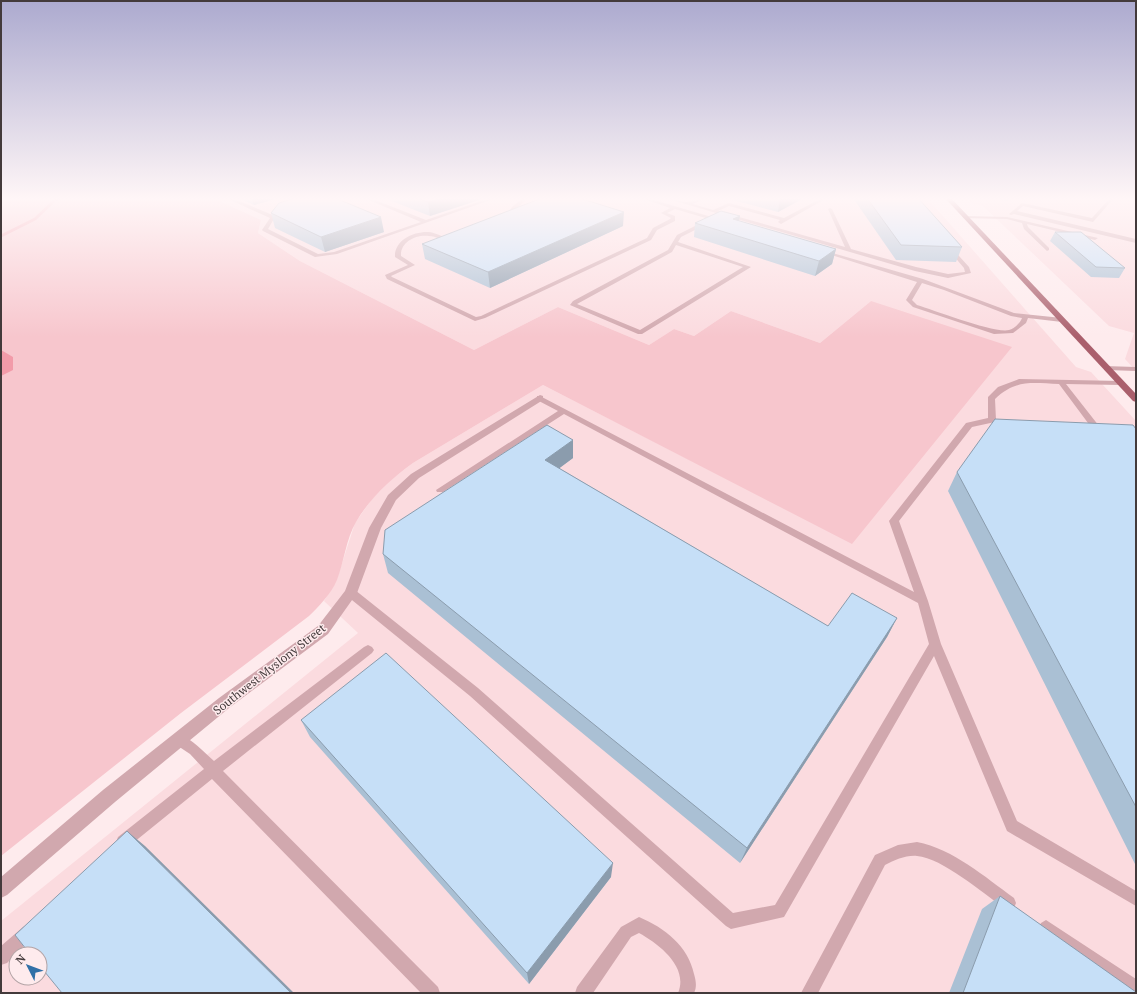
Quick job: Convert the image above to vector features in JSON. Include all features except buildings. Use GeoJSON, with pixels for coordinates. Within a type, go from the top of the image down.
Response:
{"type":"FeatureCollection","features":[{"type":"Feature","properties":{"kind":"highway"},"geometry":{"type":"LineString","coordinates":[[991,244],[1136,399]]}},
{"type":"Feature","properties":{"kind":"street","name":"Southwest Myslony Street"},"geometry":{"type":"LineString","coordinates":[[1,889],[109,796],[224,703],[324,630],[351,593],[375,528],[392,498],[415,476],[540,398]]}},
{"type":"Feature","properties":{"kind":"lane"},"geometry":{"type":"LineString","coordinates":[[294,244],[317,256],[334,253],[358,244]]}},
{"type":"Feature","properties":{"kind":"lane"},"geometry":{"type":"LineString","coordinates":[[401,244],[397,254],[398,257],[412,265],[388,275],[389,278],[475,319],[483,317],[638,244]]}},
{"type":"Feature","properties":{"kind":"lane"},"geometry":{"type":"LineString","coordinates":[[674,244],[670,251],[574,302],[573,305],[640,333],[748,267],[679,244]]}},
{"type":"Feature","properties":{"kind":"lane"},"geometry":{"type":"LineString","coordinates":[[829,244],[948,276],[968,273],[968,268],[947,245]]}},
{"type":"Feature","properties":{"kind":"lane"},"geometry":{"type":"LineString","coordinates":[[846,244],[849,250]]}},
{"type":"Feature","properties":{"kind":"lane"},"geometry":{"type":"LineString","coordinates":[[1042,244],[1047,249]]}},
{"type":"Feature","properties":{"kind":"lane"},"geometry":{"type":"LineString","coordinates":[[820,250],[921,280],[1000,311],[1025,318],[1062,320]]}},
{"type":"Feature","properties":{"kind":"lane"},"geometry":{"type":"LineString","coordinates":[[921,280],[909,300],[915,306],[994,332],[1011,332],[1024,322],[1025,318]]}},
{"type":"Feature","properties":{"kind":"lane"},"geometry":{"type":"LineString","coordinates":[[1106,368],[1136,369]]}},
{"type":"Feature","properties":{"kind":"lane"},"geometry":{"type":"LineString","coordinates":[[1122,384],[1019,381],[1002,389],[991,399],[996,420],[969,426],[894,521],[924,601],[935,644],[1012,826],[1136,899]]}},
{"type":"Feature","properties":{"kind":"lane"},"geometry":{"type":"LineString","coordinates":[[1061,382],[1095,426],[1080,425]]}},
{"type":"Feature","properties":{"kind":"lane"},"geometry":{"type":"LineString","coordinates":[[540,398],[924,601]]}},
{"type":"Feature","properties":{"kind":"lane"},"geometry":{"type":"LineString","coordinates":[[440,490],[563,411]]}},
{"type":"Feature","properties":{"kind":"lane"},"geometry":{"type":"LineString","coordinates":[[351,593],[474,692],[731,921],[779,912],[935,644]]}},
{"type":"Feature","properties":{"kind":"lane"},"geometry":{"type":"LineString","coordinates":[[114,851],[137,830],[368,650]]}},
{"type":"Feature","properties":{"kind":"lane"},"geometry":{"type":"LineString","coordinates":[[179,740],[194,750],[432,993]]}},
{"type":"Feature","properties":{"kind":"lane"},"geometry":{"type":"LineString","coordinates":[[809,993],[880,860],[896,851],[919,849],[934,853],[1019,910]]}},
{"type":"Feature","properties":{"kind":"lane"},"geometry":{"type":"LineString","coordinates":[[1032,919],[1136,989]]}},
{"type":"Feature","properties":{"kind":"lane"},"geometry":{"type":"LineString","coordinates":[[1,956],[35,925]]}},
{"type":"Feature","properties":{"kind":"lane"},"geometry":{"type":"LineString","coordinates":[[583,993],[626,932],[639,925],[657,934],[677,952],[686,968],[689,988],[686,993]]}},
{"type":"Feature","properties":{"kind":"shaded area"},"geometry":{"type":"Polygon","coordinates":[[[1,244],[275,244],[300,261],[474,350],[558,307],[649,345],[674,329],[694,336],[731,311],[820,343],[871,301],[1012,347],[852,544],[543,385],[413,463],[397,476],[374,497],[356,522],[350,536],[337,580],[332,590],[309,616],[181,713],[1,856],[1,244]]]}},
{"type":"Feature","properties":{"kind":"shaded area"},"geometry":{"type":"Polygon","coordinates":[[[275,244],[968,244],[1076,367],[1091,372],[1136,421],[1136,993],[1,993],[1,921],[358,633],[324,601],[336,582],[355,523],[372,499],[393,478],[413,463],[543,385],[852,543],[871,301],[820,343],[731,311],[694,336],[674,329],[649,345],[558,307],[474,350],[300,261],[275,244]]]}},
{"type":"Feature","properties":{"kind":"shaded area"},"geometry":{"type":"Polygon","coordinates":[[[1023,244],[1136,244],[1136,371],[1125,359],[1134,333],[1109,326],[1023,244]]]}},
{"type":"Feature","properties":{"kind":"shaded area"},"geometry":{"type":"Polygon","coordinates":[[[1,350],[13,357],[13,370],[1,376],[1,350]]]}}]}
